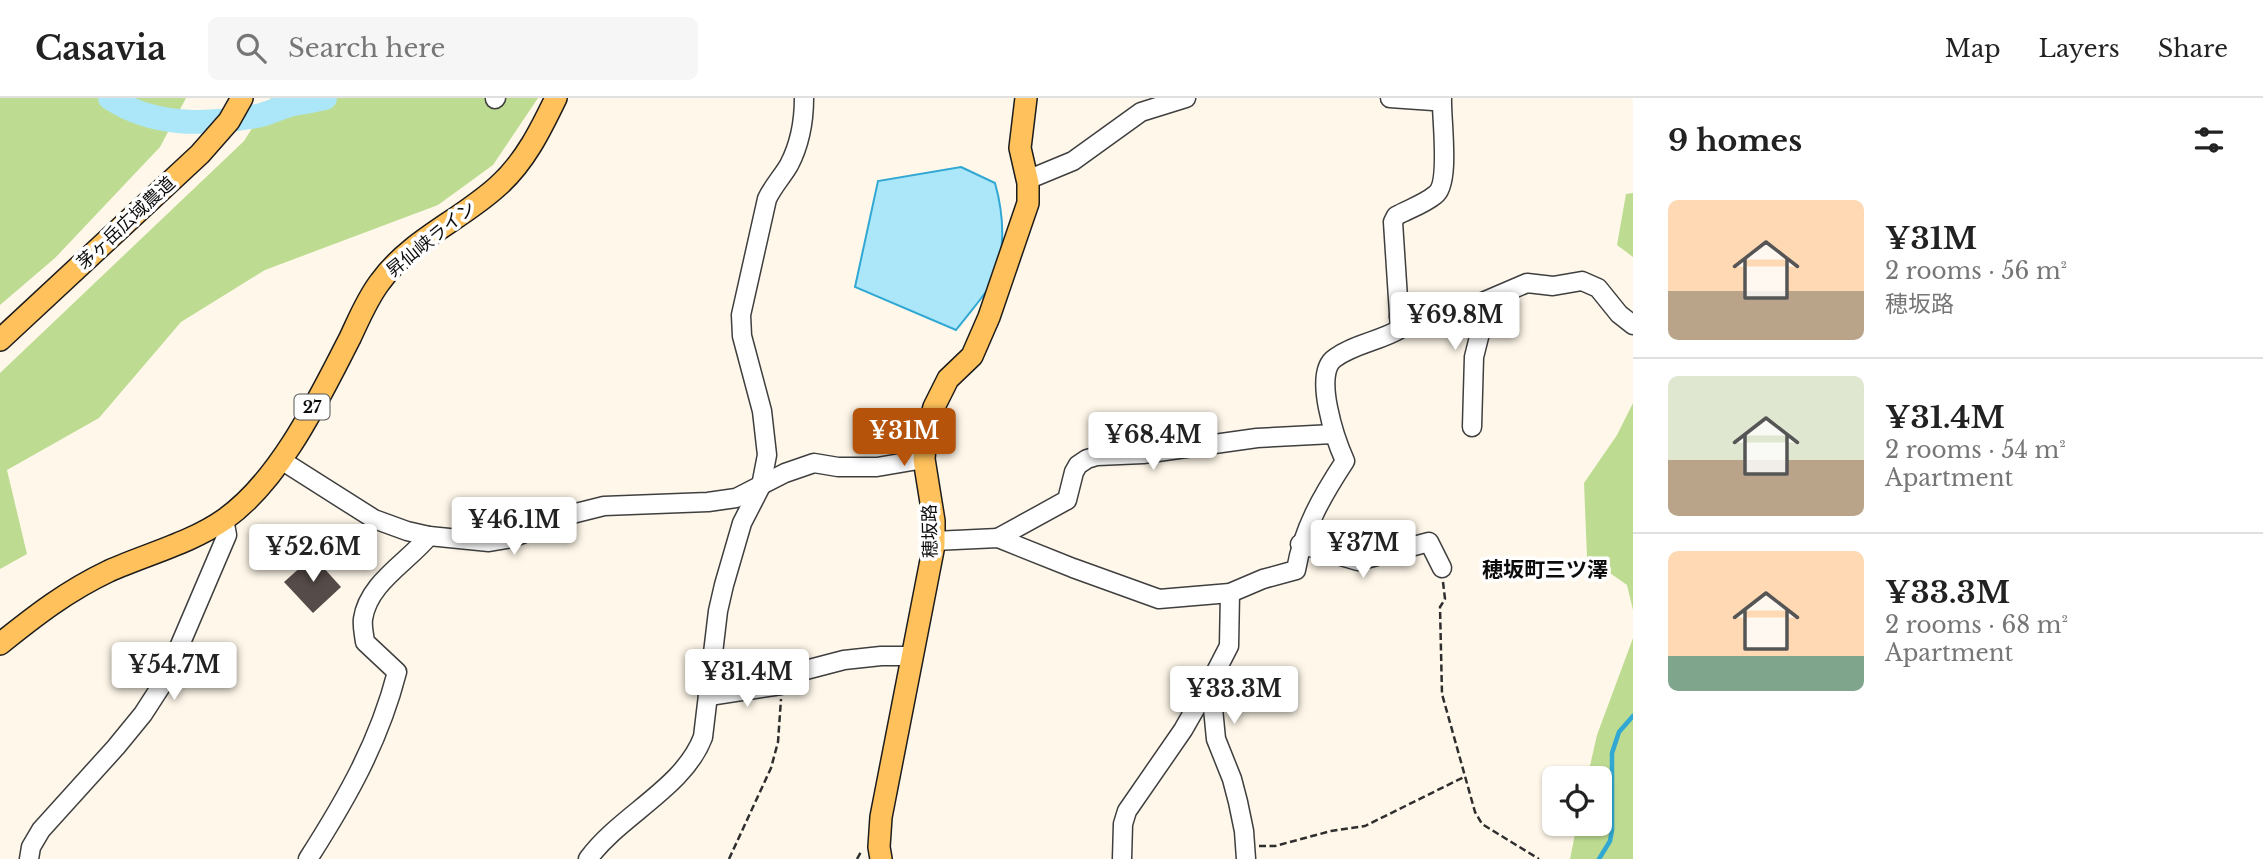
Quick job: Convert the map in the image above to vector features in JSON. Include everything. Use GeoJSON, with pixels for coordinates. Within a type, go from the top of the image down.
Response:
{"type":"FeatureCollection","features":[{"type":"Feature","properties":{"kind":"main road","name":"茅ヶ岳広域農道"},"geometry":{"type":"LineString","coordinates":[[0,340],[201,154],[229,121],[242,98]]}},
{"type":"Feature","properties":{"kind":"main road","name":"昇仙峡ライン"},"geometry":{"type":"LineString","coordinates":[[0,645],[53,602],[108,572],[225,519],[265,481],[289,449],[367,301],[381,280],[397,262],[499,186],[533,142],[556,98]]}},
{"type":"Feature","properties":{"kind":"main road","name":"穂坂路"},"geometry":{"type":"LineString","coordinates":[[881,859],[881,817],[934,541],[934,521],[924,459],[926,436],[934,407],[948,379],[972,356],[989,317],[1028,203],[1027,180],[1020,148],[1026,98]]}},
{"type":"Feature","properties":{"kind":"street"},"geometry":{"type":"LineString","coordinates":[[588,859],[606,838],[683,770],[697,753],[707,721],[718,611],[742,523],[761,486],[767,455],[762,411],[742,336],[741,315],[767,199],[774,183],[788,167],[796,148],[802,130],[804,98]]}},
{"type":"Feature","properties":{"kind":"street"},"geometry":{"type":"LineString","coordinates":[[1027,180],[1073,161],[1141,112],[1186,98]]}},
{"type":"Feature","properties":{"kind":"street"},"geometry":{"type":"LineString","coordinates":[[934,541],[998,538],[1073,569],[1159,599],[1230,593],[1263,579],[1296,570],[1300,544],[1321,498],[1345,461],[1334,434],[1324,380],[1327,366],[1338,356],[1400,330],[1393,222],[1396,216],[1438,194],[1442,186],[1442,98],[1433,101],[1390,98]]}},
{"type":"Feature","properties":{"kind":"street"},"geometry":{"type":"LineString","coordinates":[[1450,316],[1527,283],[1553,286],[1581,281],[1598,288],[1619,314],[1633,325]]}},
{"type":"Feature","properties":{"kind":"street"},"geometry":{"type":"LineString","coordinates":[[1399,317],[1461,317],[1473,324],[1480,333],[1474,357],[1472,427]]}},
{"type":"Feature","properties":{"kind":"street"},"geometry":{"type":"LineString","coordinates":[[998,538],[1067,500],[1074,472],[1087,458],[1143,454],[1257,438],[1334,434]]}},
{"type":"Feature","properties":{"kind":"street"},"geometry":{"type":"LineString","coordinates":[[281,460],[374,519],[429,536],[489,541],[512,538],[572,514],[604,506],[708,502],[736,498],[785,473],[814,463],[838,467],[877,467],[924,459]]}},
{"type":"Feature","properties":{"kind":"street"},"geometry":{"type":"LineString","coordinates":[[29,859],[31,847],[41,830],[116,747],[143,714],[165,680],[226,536],[225,519]]}},
{"type":"Feature","properties":{"kind":"street"},"geometry":{"type":"LineString","coordinates":[[308,859],[341,808],[371,752],[397,672],[365,642],[363,619],[371,595],[429,536]]}},
{"type":"Feature","properties":{"kind":"street"},"geometry":{"type":"LineString","coordinates":[[1300,544],[1358,561],[1429,542],[1442,569]]}},
{"type":"Feature","properties":{"kind":"street"},"geometry":{"type":"LineString","coordinates":[[1122,859],[1123,824],[1127,811],[1183,730],[1229,646],[1230,593]]}},
{"type":"Feature","properties":{"kind":"street"},"geometry":{"type":"LineString","coordinates":[[709,696],[781,685],[798,672],[844,660],[913,656]]}},
{"type":"Feature","properties":{"kind":"street"},"geometry":{"type":"LineString","coordinates":[[1212,679],[1216,739],[1232,779],[1245,853]]}},
{"type":"Feature","properties":{"kind":"path"},"geometry":{"type":"LineString","coordinates":[[1442,569],[1445,599],[1440,607],[1442,694],[1475,812],[1482,824],[1539,859]]}},
{"type":"Feature","properties":{"kind":"path"},"geometry":{"type":"LineString","coordinates":[[729,859],[771,768],[778,742],[781,685]]}},
{"type":"Feature","properties":{"kind":"path"},"geometry":{"type":"LineString","coordinates":[[1245,853],[1331,831],[1365,826],[1464,777]]}},
{"type":"Feature","properties":{"kind":"green space"},"geometry":{"type":"Polygon","coordinates":[[[0,98],[186,98],[160,147],[55,258],[0,305],[0,98]]]}},
{"type":"Feature","properties":{"kind":"green space"},"geometry":{"type":"Polygon","coordinates":[[[271,98],[538,98],[493,165],[438,205],[265,270],[181,322],[99,418],[7,470],[27,554],[0,569],[0,373],[244,141],[271,98]]]}},
{"type":"Feature","properties":{"kind":"green space"},"geometry":{"type":"Polygon","coordinates":[[[1633,193],[1633,257],[1617,245],[1626,194],[1633,193]]]}},
{"type":"Feature","properties":{"kind":"green space"},"geometry":{"type":"Polygon","coordinates":[[[1633,403],[1633,610],[1627,585],[1587,557],[1584,483],[1617,435],[1633,403]]]}},
{"type":"Feature","properties":{"kind":"green space"},"geometry":{"type":"Polygon","coordinates":[[[1633,638],[1633,859],[1570,859],[1575,836],[1612,836],[1612,766],[1590,766],[1597,735],[1633,638]]]}},
{"type":"Feature","properties":{"kind":"water"},"geometry":{"type":"Polygon","coordinates":[[[961,167],[995,183],[1002,235],[999,262],[990,286],[956,330],[855,287],[878,181],[961,167]]]}},
{"type":"Feature","properties":{"kind":"building"},"geometry":{"type":"Polygon","coordinates":[[[313,556],[341,587],[313,613],[284,582],[313,556]]]}},
{"type":"Feature","properties":{"kind":"waterway"},"geometry":{"type":"LineString","coordinates":[[110,98],[144,114],[162,119],[199,122],[257,116],[293,104],[325,98]]}},
{"type":"Feature","properties":{"kind":"waterway"},"geometry":{"type":"LineString","coordinates":[[1599,859],[1610,841],[1612,830],[1612,753],[1619,732],[1633,716]]}},
{"type":"Feature","properties":{"kind":"district","name":"穂坂町三ツ澤"},"geometry":{"type":"Point","coordinates":[1545,570]}}]}
